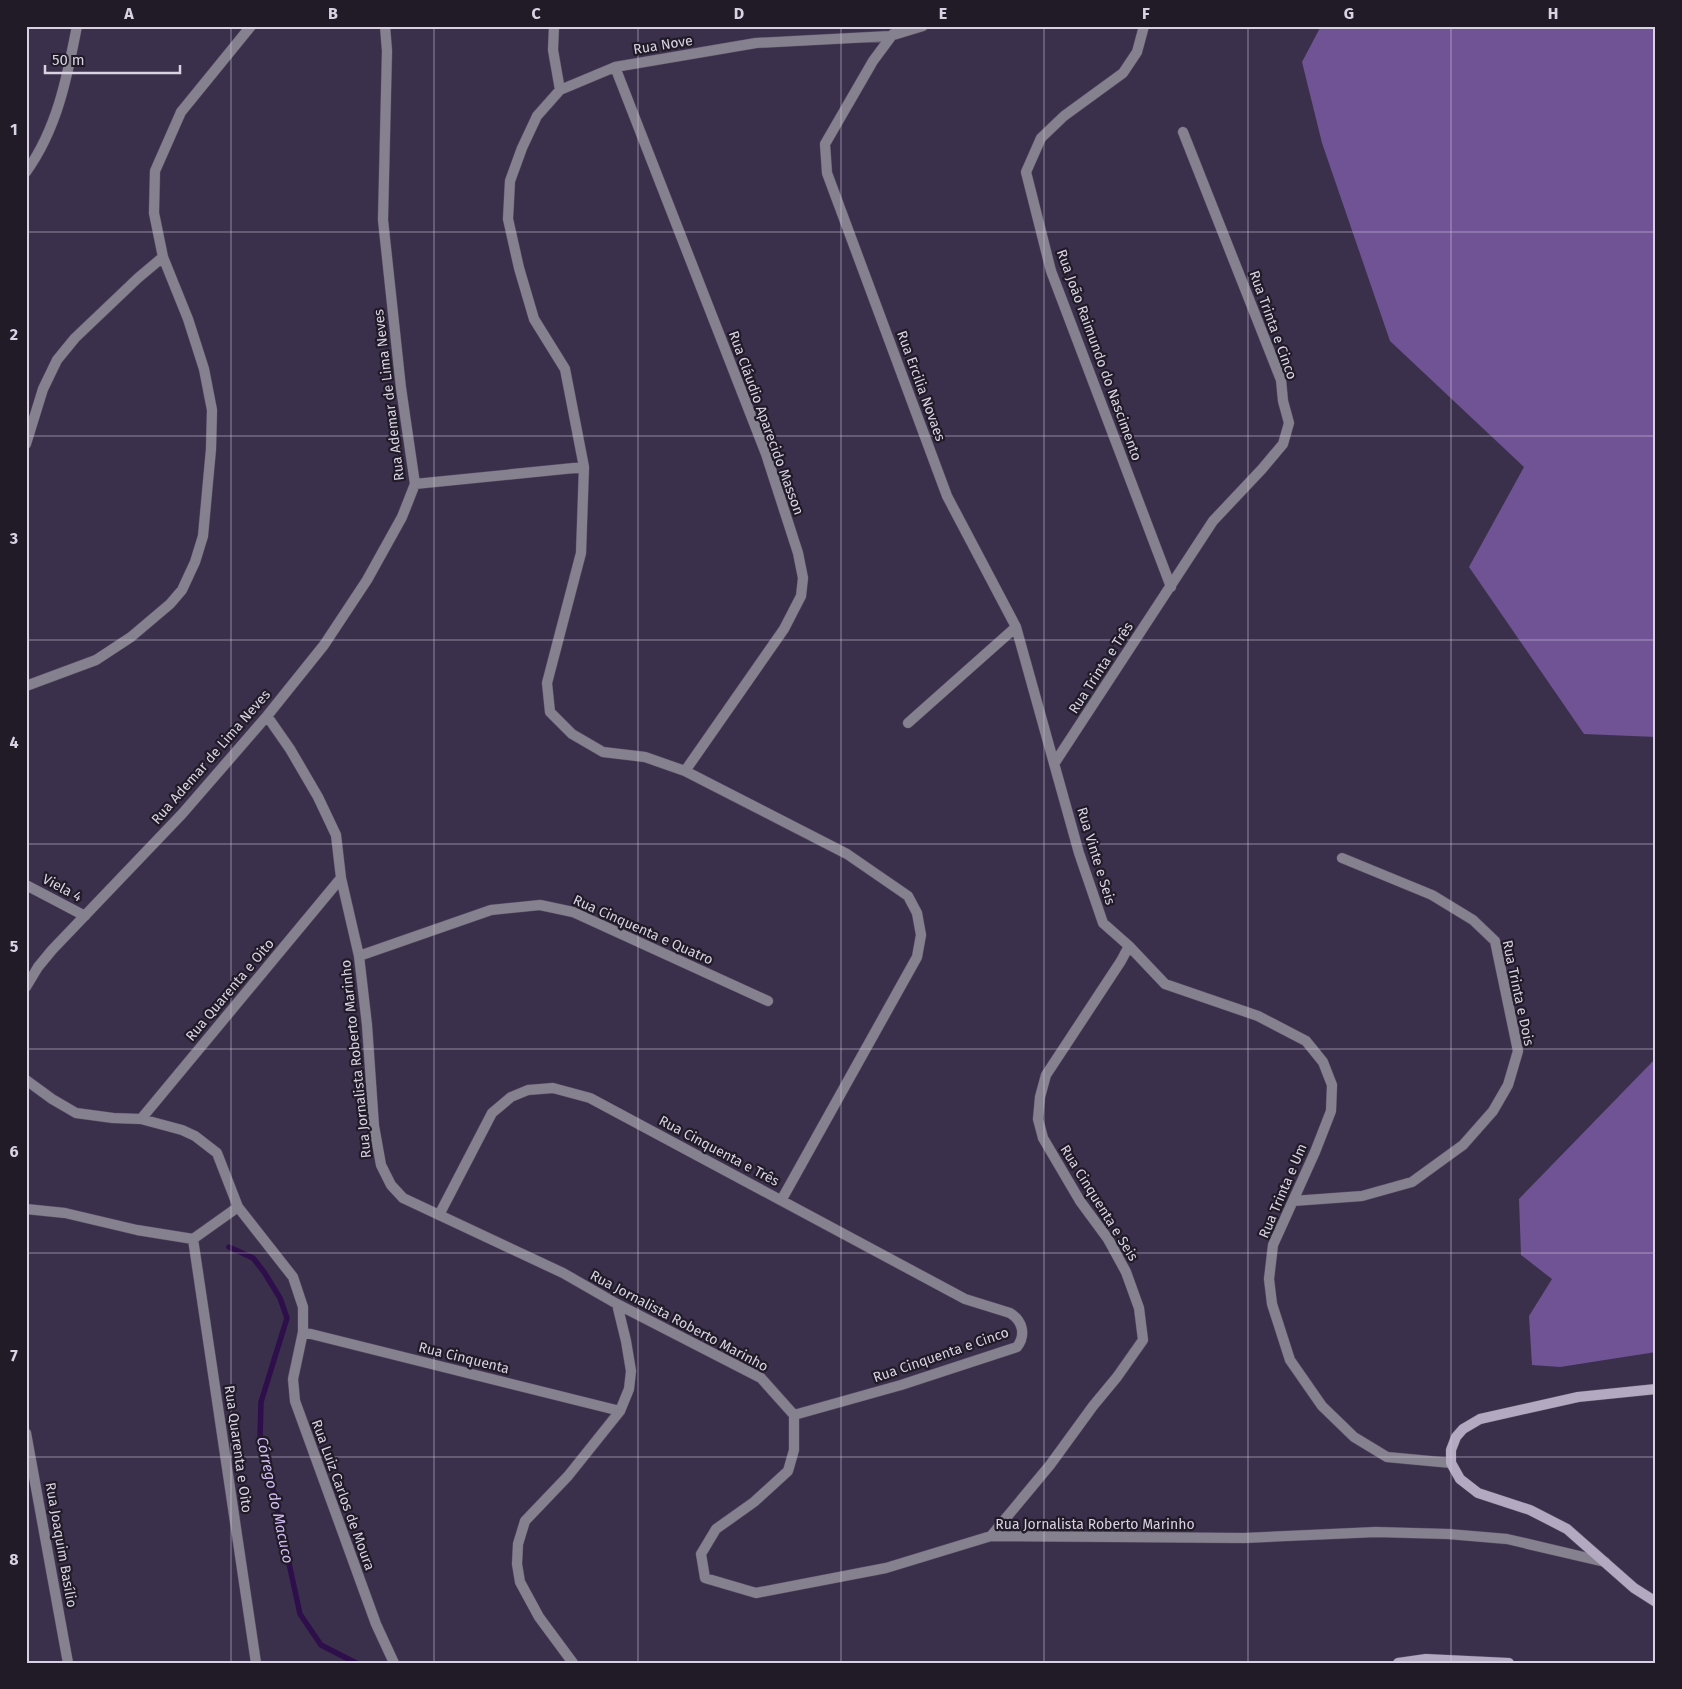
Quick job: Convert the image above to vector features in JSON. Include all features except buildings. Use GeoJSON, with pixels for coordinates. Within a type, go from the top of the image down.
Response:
{"type":"FeatureCollection","features":[{"type":"Feature","properties":{"kind":"main road"},"geometry":{"type":"LineString","coordinates":[[1656,1389],[1578,1397],[1480,1419],[1463,1429],[1456,1437],[1451,1450],[1451,1464],[1460,1479],[1478,1493],[1530,1510],[1567,1529],[1634,1588],[1656,1602]]}},
{"type":"Feature","properties":{"kind":"main road"},"geometry":{"type":"LineString","coordinates":[[1398,1663],[1426,1658],[1509,1663]]}},
{"type":"Feature","properties":{"kind":"street"},"geometry":{"type":"LineString","coordinates":[[26,172],[39,155],[50,134],[68,74],[77,26]]}},
{"type":"Feature","properties":{"kind":"street"},"geometry":{"type":"LineString","coordinates":[[26,686],[96,660],[131,637],[170,604],[182,590],[195,562],[203,536],[211,449],[212,410],[204,369],[188,319],[163,257],[154,213],[155,171],[181,112],[251,26]]}},
{"type":"Feature","properties":{"kind":"street","name":"Rua Ademar de Lima Neves"},"geometry":{"type":"LineString","coordinates":[[26,987],[47,956],[182,814],[267,716],[324,645],[367,580],[402,517],[415,484],[401,388],[383,220],[387,51],[385,26]]}},
{"type":"Feature","properties":{"kind":"street"},"geometry":{"type":"LineString","coordinates":[[554,26],[553,50],[560,90],[537,116],[522,148],[510,181],[508,219],[519,268],[534,319],[565,369],[584,467],[581,553],[546,683],[550,712],[572,734],[603,752],[644,757],[685,771]]}},
{"type":"Feature","properties":{"kind":"street","name":"Rua Ercilia Novaes"},"geometry":{"type":"LineString","coordinates":[[901,26],[890,36],[873,61],[825,144],[827,173],[947,496],[1016,627],[1054,764]]}},
{"type":"Feature","properties":{"kind":"street","name":"Rua Nove"},"geometry":{"type":"LineString","coordinates":[[560,90],[615,67],[756,43],[890,36],[923,26]]}},
{"type":"Feature","properties":{"kind":"street","name":"Rua João Raimundo do Nascimento"},"geometry":{"type":"LineString","coordinates":[[1144,26],[1137,52],[1123,73],[1064,116],[1041,138],[1026,172],[1051,271],[1171,587]]}},
{"type":"Feature","properties":{"kind":"street","name":"Rua Cláudio Aparecido Masson"},"geometry":{"type":"LineString","coordinates":[[615,67],[766,454],[798,553],[803,578],[801,596],[784,629],[685,771]]}},
{"type":"Feature","properties":{"kind":"street","name":"Rua Trinta e Cinco"},"geometry":{"type":"LineString","coordinates":[[1171,587],[1213,521],[1283,444],[1290,422],[1283,401],[1281,380],[1183,132]]}},
{"type":"Feature","properties":{"kind":"street"},"geometry":{"type":"LineString","coordinates":[[26,444],[42,389],[57,360],[75,338],[163,257]]}},
{"type":"Feature","properties":{"kind":"street"},"geometry":{"type":"LineString","coordinates":[[415,484],[584,467]]}},
{"type":"Feature","properties":{"kind":"street","name":"Rua Trinta e Três"},"geometry":{"type":"LineString","coordinates":[[1054,764],[1171,587]]}},
{"type":"Feature","properties":{"kind":"street"},"geometry":{"type":"LineString","coordinates":[[908,723],[1016,627]]}},
{"type":"Feature","properties":{"kind":"street","name":"Rua Jornalista Roberto Marinho"},"geometry":{"type":"LineString","coordinates":[[267,716],[318,797],[336,835],[341,878],[359,956],[367,1026],[374,1126],[381,1165],[391,1185],[403,1198],[562,1273],[616,1304],[761,1378],[794,1416],[794,1450],[788,1471],[754,1502],[716,1529],[701,1554],[705,1578],[756,1593],[886,1568],[991,1536],[1244,1538],[1376,1532],[1448,1534],[1507,1539],[1605,1562]]}},
{"type":"Feature","properties":{"kind":"street","name":"Rua Vinte e Seis"},"geometry":{"type":"LineString","coordinates":[[1054,764],[1079,854],[1103,923],[1129,946]]}},
{"type":"Feature","properties":{"kind":"street","name":"Rua Cinquenta e Três"},"geometry":{"type":"LineString","coordinates":[[439,1214],[492,1113],[510,1097],[528,1090],[553,1088],[590,1098],[782,1199],[917,957],[921,935],[917,913],[908,896],[847,854],[685,771]]}},
{"type":"Feature","properties":{"kind":"street","name":"Rua Trinta e Dois"},"geometry":{"type":"LineString","coordinates":[[1293,1201],[1362,1196],[1412,1182],[1463,1145],[1493,1111],[1508,1085],[1518,1051],[1495,940],[1473,920],[1432,895],[1342,858]]}},
{"type":"Feature","properties":{"kind":"street","name":"Rua Quarenta e Oito"},"geometry":{"type":"LineString","coordinates":[[141,1119],[341,878]]}},
{"type":"Feature","properties":{"kind":"street","name":"Viela 4"},"geometry":{"type":"LineString","coordinates":[[26,885],[85,916]]}},
{"type":"Feature","properties":{"kind":"street","name":"Rua Cinquenta e Quatro"},"geometry":{"type":"LineString","coordinates":[[359,956],[491,910],[540,904],[573,912],[768,1001]]}},
{"type":"Feature","properties":{"kind":"street","name":"Rua Trinta e Um"},"geometry":{"type":"LineString","coordinates":[[1129,946],[1166,984],[1258,1016],[1306,1041],[1323,1062],[1332,1085],[1331,1111],[1316,1152],[1274,1245],[1269,1279],[1272,1304],[1290,1360],[1322,1406],[1354,1437],[1387,1457],[1451,1464]]}},
{"type":"Feature","properties":{"kind":"street","name":"Rua Cinquenta e Seis"},"geometry":{"type":"LineString","coordinates":[[991,1536],[1050,1465],[1092,1406],[1117,1377],[1143,1340],[1139,1308],[1126,1272],[1108,1239],[1080,1200],[1043,1138],[1038,1119],[1040,1097],[1046,1075],[1121,962],[1129,946]]}},
{"type":"Feature","properties":{"kind":"street","name":"Rua Luiz Carlos de Moura"},"geometry":{"type":"LineString","coordinates":[[26,1080],[52,1099],[76,1113],[113,1118],[141,1119],[182,1130],[195,1136],[216,1153],[238,1207],[293,1278],[303,1307],[302,1332],[293,1379],[295,1401],[376,1624],[394,1663]]}},
{"type":"Feature","properties":{"kind":"street","name":"Rua Cinquenta e Cinco"},"geometry":{"type":"LineString","coordinates":[[782,1199],[965,1299],[1010,1313],[1016,1317],[1022,1332],[1022,1340],[1017,1347],[1009,1350],[901,1385],[794,1416]]}},
{"type":"Feature","properties":{"kind":"street"},"geometry":{"type":"LineString","coordinates":[[26,1209],[65,1213],[137,1230],[193,1240],[238,1207]]}},
{"type":"Feature","properties":{"kind":"street","name":"Rua Quarenta e Oito"},"geometry":{"type":"LineString","coordinates":[[193,1240],[256,1663]]}},
{"type":"Feature","properties":{"kind":"street"},"geometry":{"type":"LineString","coordinates":[[573,1663],[540,1617],[520,1582],[517,1564],[518,1544],[524,1521],[568,1476],[620,1411],[629,1389],[631,1371],[626,1341],[616,1304]]}},
{"type":"Feature","properties":{"kind":"street","name":"Rua Cinquenta"},"geometry":{"type":"LineString","coordinates":[[302,1332],[620,1411]]}},
{"type":"Feature","properties":{"kind":"street","name":"Rua Joaquim Basílio"},"geometry":{"type":"LineString","coordinates":[[26,1433],[68,1663]]}},
{"type":"Feature","properties":{"kind":"shaded area"},"geometry":{"type":"Polygon","coordinates":[[[1321,26],[1656,26],[1656,737],[1584,734],[1469,567],[1524,467],[1390,341],[1322,143],[1302,62],[1321,26]]]}},
{"type":"Feature","properties":{"kind":"shaded area"},"geometry":{"type":"Polygon","coordinates":[[[1656,1058],[1656,1352],[1560,1367],[1532,1365],[1529,1316],[1552,1279],[1521,1255],[1519,1199],[1656,1058]]]}},
{"type":"Feature","properties":{"kind":"waterway","name":"Córrego do Macuco"},"geometry":{"type":"LineString","coordinates":[[229,1247],[253,1258],[280,1298],[287,1318],[261,1402],[260,1439],[270,1476],[300,1614],[321,1645],[356,1663]]}}]}
